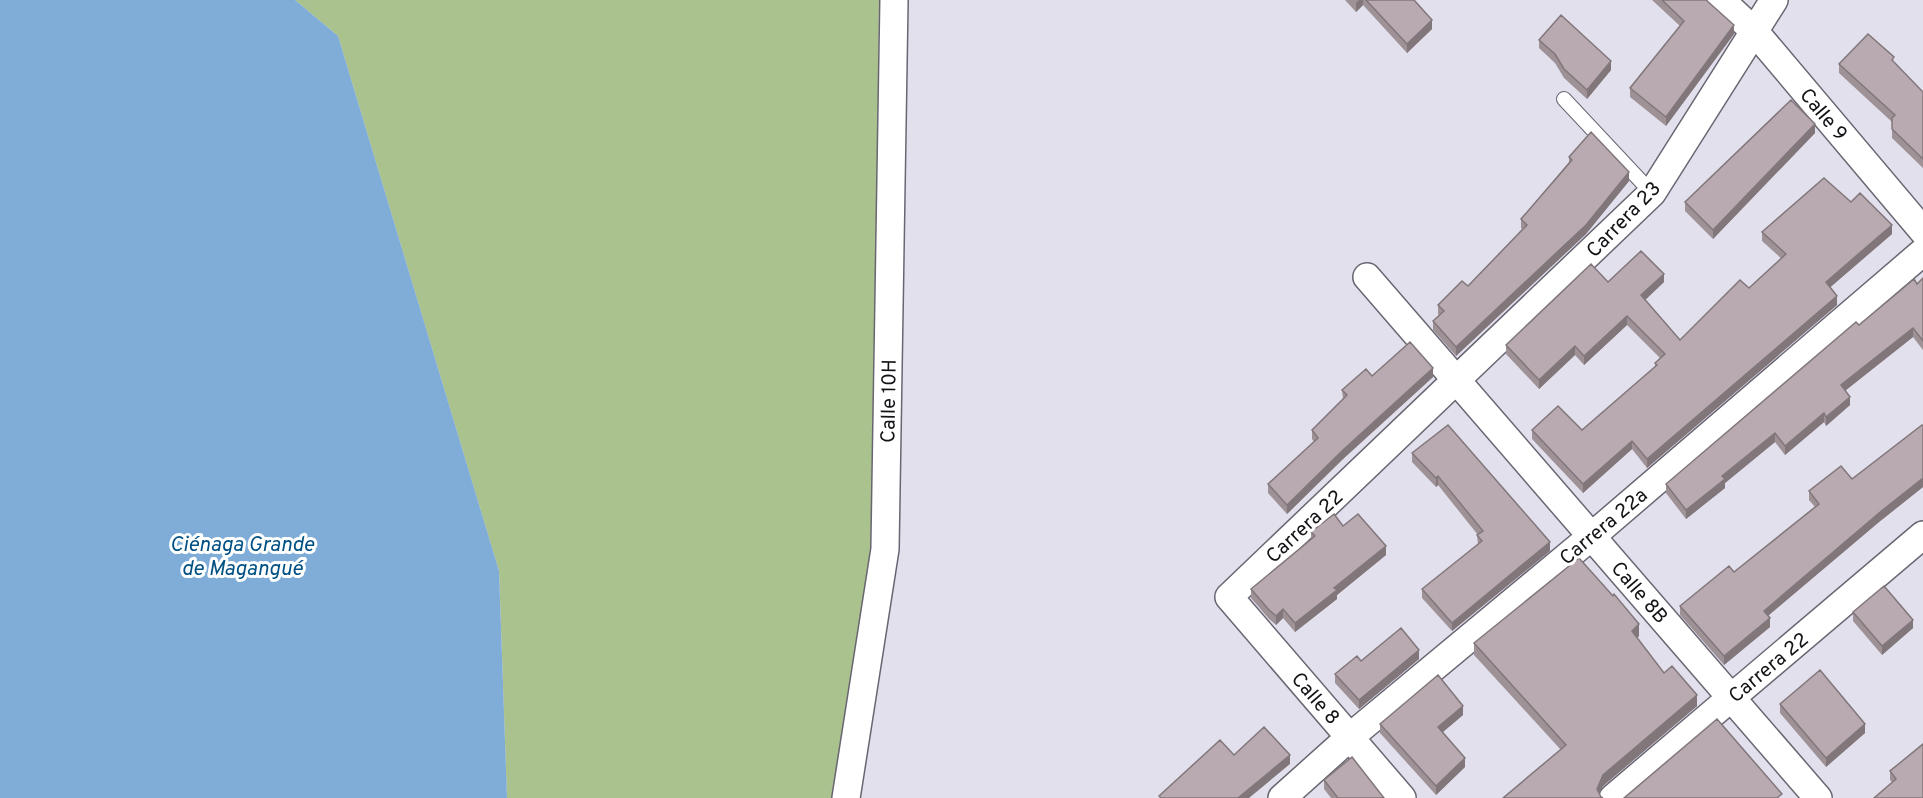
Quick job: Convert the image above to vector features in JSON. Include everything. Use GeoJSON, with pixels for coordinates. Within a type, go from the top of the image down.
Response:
{"type":"FeatureCollection","features":[{"type":"Feature","properties":{"kind":"street","name":"Calle 10H"},"geometry":{"type":"LineString","coordinates":[[846,798],[885,549],[894,0]]}},
{"type":"Feature","properties":{"kind":"street","name":"Calle 9"},"geometry":{"type":"LineString","coordinates":[[1721,0],[1755,32],[1923,231]]}},
{"type":"Feature","properties":{"kind":"street","name":"Carrera 23"},"geometry":{"type":"LineString","coordinates":[[1458,381],[1652,193],[1774,0]]}},
{"type":"Feature","properties":{"kind":"street","name":"Carrera 22a"},"geometry":{"type":"LineString","coordinates":[[1281,798],[1350,737],[1592,536],[1923,252]]}},
{"type":"Feature","properties":{"kind":"street","name":"Calle 8B"},"geometry":{"type":"LineString","coordinates":[[1367,277],[1818,798]]}},
{"type":"Feature","properties":{"kind":"street","name":"Carrera 22"},"geometry":{"type":"LineString","coordinates":[[1229,597],[1458,381]]}},
{"type":"Feature","properties":{"kind":"street","name":"Carrera 22"},"geometry":{"type":"LineString","coordinates":[[1613,798],[1923,535]]}},
{"type":"Feature","properties":{"kind":"street","name":"Calle 8"},"geometry":{"type":"LineString","coordinates":[[1229,597],[1402,798]]}},
{"type":"Feature","properties":{"kind":"lane"},"geometry":{"type":"LineString","coordinates":[[1564,99],[1652,193]]}},
{"type":"Feature","properties":{"kind":"green space"},"geometry":{"type":"Polygon","coordinates":[[[295,0],[879,0],[875,547],[838,798],[507,798],[499,571],[338,36],[295,0]]]}},
{"type":"Feature","properties":{"kind":"water","name":"Ciénaga Grande de Magangué"},"geometry":{"type":"Polygon","coordinates":[[[0,0],[295,0],[338,36],[499,571],[507,798],[0,798],[0,0]]]}},
{"type":"Feature","properties":{"kind":"building"},"geometry":{"type":"Polygon","coordinates":[[[1366,0],[1414,0],[1432,20],[1407,44],[1366,0]]]}},
{"type":"Feature","properties":{"kind":"building"},"geometry":{"type":"Polygon","coordinates":[[[1662,0],[1706,0],[1734,25],[1666,117],[1630,88],[1684,21],[1662,0]]]}},
{"type":"Feature","properties":{"kind":"building"},"geometry":{"type":"Polygon","coordinates":[[[1561,15],[1611,61],[1587,90],[1564,69],[1555,54],[1539,40],[1561,15]]]}},
{"type":"Feature","properties":{"kind":"building"},"geometry":{"type":"Polygon","coordinates":[[[1868,34],[1894,57],[1892,60],[1923,92],[1923,159],[1892,129],[1892,118],[1895,115],[1839,64],[1868,34]]]}},
{"type":"Feature","properties":{"kind":"building"},"geometry":{"type":"Polygon","coordinates":[[[1791,100],[1815,124],[1713,230],[1685,202],[1791,100]]]}},
{"type":"Feature","properties":{"kind":"building"},"geometry":{"type":"Polygon","coordinates":[[[1591,132],[1629,172],[1586,225],[1456,347],[1433,321],[1444,311],[1438,305],[1462,281],[1468,286],[1527,225],[1521,219],[1572,160],[1569,157],[1591,132]]]}},
{"type":"Feature","properties":{"kind":"building"},"geometry":{"type":"Polygon","coordinates":[[[1824,178],[1851,202],[1860,193],[1892,225],[1826,282],[1837,296],[1647,459],[1632,441],[1583,484],[1532,430],[1558,406],[1582,430],[1657,365],[1655,363],[1665,354],[1627,316],[1584,356],[1575,346],[1539,380],[1506,345],[1591,264],[1608,282],[1641,251],[1664,274],[1641,295],[1680,340],[1740,280],[1749,288],[1786,254],[1762,232],[1824,178]]]}},
{"type":"Feature","properties":{"kind":"building"},"geometry":{"type":"Polygon","coordinates":[[[1923,278],[1923,341],[1913,328],[1841,385],[1850,397],[1826,417],[1824,413],[1785,446],[1775,433],[1722,476],[1725,479],[1686,510],[1666,484],[1856,322],[1859,325],[1914,279],[1917,284],[1923,278]]]}},
{"type":"Feature","properties":{"kind":"building"},"geometry":{"type":"Polygon","coordinates":[[[1410,342],[1433,368],[1287,505],[1268,484],[1318,438],[1312,430],[1347,395],[1342,390],[1366,369],[1372,376],[1410,342]]]}},
{"type":"Feature","properties":{"kind":"building"},"geometry":{"type":"Polygon","coordinates":[[[1448,425],[1550,542],[1452,623],[1422,589],[1482,541],[1477,535],[1483,531],[1438,476],[1436,478],[1412,453],[1448,425]]]}},
{"type":"Feature","properties":{"kind":"building"},"geometry":{"type":"Polygon","coordinates":[[[1922,425],[1923,478],[1764,611],[1770,618],[1724,656],[1680,606],[1729,566],[1734,572],[1819,504],[1809,491],[1841,466],[1852,479],[1922,425]]]}},
{"type":"Feature","properties":{"kind":"building"},"geometry":{"type":"Polygon","coordinates":[[[1334,514],[1343,526],[1358,514],[1386,546],[1334,588],[1337,590],[1295,623],[1283,609],[1276,616],[1251,589],[1315,536],[1311,532],[1334,514]]]}},
{"type":"Feature","properties":{"kind":"building"},"geometry":{"type":"Polygon","coordinates":[[[1579,558],[1639,624],[1632,631],[1664,673],[1672,666],[1697,695],[1603,775],[1597,789],[1603,798],[1503,798],[1566,745],[1474,643],[1579,558]]]}},
{"type":"Feature","properties":{"kind":"building"},"geometry":{"type":"Polygon","coordinates":[[[1884,586],[1913,620],[1882,646],[1853,612],[1884,586]]]}},
{"type":"Feature","properties":{"kind":"building"},"geometry":{"type":"Polygon","coordinates":[[[1401,628],[1419,650],[1359,700],[1335,674],[1357,656],[1361,661],[1401,628]]]}},
{"type":"Feature","properties":{"kind":"building"},"geometry":{"type":"Polygon","coordinates":[[[1820,670],[1865,724],[1826,758],[1780,704],[1820,670]]]}},
{"type":"Feature","properties":{"kind":"building"},"geometry":{"type":"Polygon","coordinates":[[[1438,675],[1463,706],[1438,727],[1465,758],[1436,786],[1380,724],[1438,675]]]}},
{"type":"Feature","properties":{"kind":"building"},"geometry":{"type":"Polygon","coordinates":[[[1717,719],[1782,794],[1777,798],[1624,798],[1717,719]]]}},
{"type":"Feature","properties":{"kind":"building"},"geometry":{"type":"Polygon","coordinates":[[[1264,727],[1290,755],[1238,798],[1161,798],[1159,796],[1220,740],[1234,755],[1264,727]]]}},
{"type":"Feature","properties":{"kind":"building"},"geometry":{"type":"Polygon","coordinates":[[[1923,744],[1923,798],[1874,798],[1896,779],[1890,771],[1923,744]]]}},
{"type":"Feature","properties":{"kind":"building"},"geometry":{"type":"Polygon","coordinates":[[[1352,757],[1384,798],[1338,798],[1324,780],[1352,757]]]}}]}
